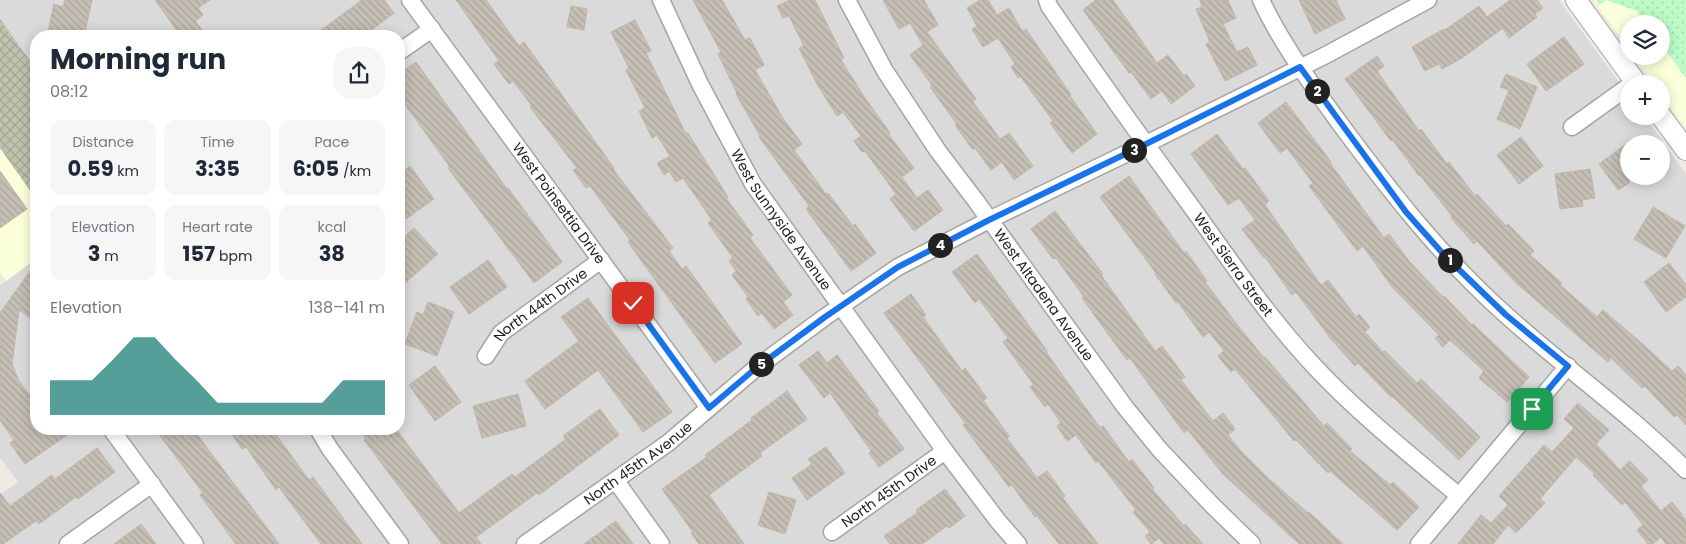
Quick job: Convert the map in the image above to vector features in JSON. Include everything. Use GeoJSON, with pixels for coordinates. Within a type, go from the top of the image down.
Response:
{"type":"FeatureCollection","features":[{"type":"Feature","properties":{"kind":"street","name":"West Poinsettia Drive"},"geometry":{"type":"LineString","coordinates":[[410,0],[709,408]]}},
{"type":"Feature","properties":{"kind":"street","name":"West Sunnyside Avenue"},"geometry":{"type":"LineString","coordinates":[[661,0],[700,84],[753,184],[945,451],[998,521],[1018,544]]}},
{"type":"Feature","properties":{"kind":"street","name":"West Altadena Avenue"},"geometry":{"type":"LineString","coordinates":[[847,0],[866,37],[901,96],[938,151],[1104,379],[1160,450],[1252,544]]}},
{"type":"Feature","properties":{"kind":"street","name":"West Sierra Street"},"geometry":{"type":"LineString","coordinates":[[1048,0],[1049,6],[1146,144],[1261,302],[1314,366],[1362,413],[1458,496]]}},
{"type":"Feature","properties":{"kind":"street"},"geometry":{"type":"LineString","coordinates":[[1261,0],[1272,23],[1300,67],[1406,212],[1445,256],[1506,315],[1630,418],[1686,470]]}},
{"type":"Feature","properties":{"kind":"street","name":"North 45th Avenue"},"geometry":{"type":"LineString","coordinates":[[525,544],[668,443],[756,368],[841,305],[898,267],[989,220],[1335,50],[1428,0]]}},
{"type":"Feature","properties":{"kind":"street"},"geometry":{"type":"LineString","coordinates":[[1576,0],[1627,75]]}},
{"type":"Feature","properties":{"kind":"street"},"geometry":{"type":"LineString","coordinates":[[405,48],[432,29]]}},
{"type":"Feature","properties":{"kind":"street"},"geometry":{"type":"LineString","coordinates":[[1572,127],[1620,93]]}},
{"type":"Feature","properties":{"kind":"street"},"geometry":{"type":"LineString","coordinates":[[1668,125],[1686,150]]}},
{"type":"Feature","properties":{"kind":"street","name":"North 44th Drive"},"geometry":{"type":"LineString","coordinates":[[486,356],[501,333],[601,260]]}},
{"type":"Feature","properties":{"kind":"street"},"geometry":{"type":"LineString","coordinates":[[1419,544],[1568,366]]}},
{"type":"Feature","properties":{"kind":"street"},"geometry":{"type":"LineString","coordinates":[[115,435],[196,544]]}},
{"type":"Feature","properties":{"kind":"street"},"geometry":{"type":"LineString","coordinates":[[322,435],[400,544]]}},
{"type":"Feature","properties":{"kind":"street","name":"North 45th Drive"},"geometry":{"type":"LineString","coordinates":[[832,532],[945,451]]}},
{"type":"Feature","properties":{"kind":"street"},"geometry":{"type":"LineString","coordinates":[[616,481],[661,544]]}},
{"type":"Feature","properties":{"kind":"street"},"geometry":{"type":"LineString","coordinates":[[68,544],[152,484]]}},
{"type":"Feature","properties":{"kind":"shaded area"},"geometry":{"type":"Polygon","coordinates":[[[0,0],[1559,0],[1620,84],[1620,125],[1651,125],[1658,135],[1620,135],[1620,185],[1670,185],[1670,152],[1686,174],[1686,544],[0,544],[0,495],[18,482],[0,458],[0,285],[30,263],[30,435],[405,435],[405,30],[30,30],[30,61],[0,19],[0,0]]]}},
{"type":"Feature","properties":{"kind":"shaded area"},"geometry":{"type":"Polygon","coordinates":[[[1593,0],[1686,0],[1686,128],[1670,106],[1670,75],[1648,75],[1640,65],[1670,65],[1670,15],[1620,15],[1620,37],[1593,0]]]}},
{"type":"Feature","properties":{"kind":"shaded area"},"geometry":{"type":"Polygon","coordinates":[[[0,19],[30,61],[30,190],[0,148],[0,19]]]}},
{"type":"Feature","properties":{"kind":"shaded area"},"geometry":{"type":"Polygon","coordinates":[[[0,148],[30,190],[30,263],[6,281],[0,272],[0,148]]]}},
{"type":"Feature","properties":{"kind":"green space"},"geometry":{"type":"Polygon","coordinates":[[[1596,0],[1606,0],[1599,5],[1596,0]]]}},
{"type":"Feature","properties":{"kind":"green space"},"geometry":{"type":"Polygon","coordinates":[[[1606,0],[1686,0],[1686,78],[1670,56],[1670,15],[1640,15],[1637,11],[1606,0]]]}},
{"type":"Feature","properties":{"kind":"building"},"geometry":{"type":"Polygon","coordinates":[[[65,0],[92,0],[85,30],[48,30],[54,4],[63,7],[65,0]]]}},
{"type":"Feature","properties":{"kind":"building"},"geometry":{"type":"Polygon","coordinates":[[[155,0],[210,0],[198,8],[203,15],[195,21],[202,30],[177,30],[155,0]]]}},
{"type":"Feature","properties":{"kind":"building"},"geometry":{"type":"Polygon","coordinates":[[[362,0],[384,0],[394,13],[371,30],[321,30],[362,0]]]}},
{"type":"Feature","properties":{"kind":"building"},"geometry":{"type":"Polygon","coordinates":[[[456,0],[486,0],[519,46],[524,42],[613,169],[673,248],[669,251],[682,269],[686,266],[742,344],[715,363],[628,242],[630,240],[590,186],[586,188],[573,170],[577,168],[530,107],[532,106],[513,81],[509,84],[494,64],[499,61],[456,0]]]}},
{"type":"Feature","properties":{"kind":"building"},"geometry":{"type":"Polygon","coordinates":[[[693,0],[722,0],[745,40],[750,38],[764,65],[755,70],[784,120],[802,144],[794,150],[826,194],[828,193],[853,226],[855,224],[876,253],[851,271],[806,209],[809,206],[759,137],[736,94],[718,54],[721,52],[693,0]]]}},
{"type":"Feature","properties":{"kind":"building"},"geometry":{"type":"Polygon","coordinates":[[[790,0],[815,0],[844,58],[841,60],[890,133],[888,134],[914,168],[902,177],[917,198],[928,190],[943,210],[914,231],[890,199],[896,194],[865,151],[862,152],[854,141],[861,136],[843,112],[837,116],[818,86],[799,48],[804,46],[789,16],[783,18],[777,6],[790,0]]]}},
{"type":"Feature","properties":{"kind":"building"},"geometry":{"type":"Polygon","coordinates":[[[883,0],[924,0],[938,25],[927,32],[976,99],[973,102],[1000,139],[1009,133],[1033,166],[1014,180],[1002,162],[991,170],[975,148],[973,150],[955,125],[957,124],[930,87],[932,85],[910,55],[923,45],[910,23],[899,29],[883,0]]]}},
{"type":"Feature","properties":{"kind":"building"},"geometry":{"type":"Polygon","coordinates":[[[980,0],[988,0],[997,15],[1009,8],[1022,31],[1026,29],[1097,134],[1072,153],[1050,123],[1053,121],[1020,76],[1018,78],[1011,67],[1015,64],[998,38],[983,47],[972,29],[977,26],[967,8],[980,0]]]}},
{"type":"Feature","properties":{"kind":"building"},"geometry":{"type":"Polygon","coordinates":[[[1096,0],[1113,0],[1157,63],[1168,55],[1184,76],[1186,74],[1195,86],[1171,104],[1162,91],[1151,99],[1131,72],[1129,73],[1083,10],[1096,0]]]}},
{"type":"Feature","properties":{"kind":"building"},"geometry":{"type":"Polygon","coordinates":[[[1200,0],[1228,0],[1236,18],[1223,24],[1237,52],[1248,47],[1257,65],[1225,81],[1206,44],[1210,42],[1196,9],[1202,7],[1200,0]]]}},
{"type":"Feature","properties":{"kind":"building"},"geometry":{"type":"Polygon","coordinates":[[[1299,0],[1336,0],[1345,19],[1315,34],[1299,0]]]}},
{"type":"Feature","properties":{"kind":"building"},"geometry":{"type":"Polygon","coordinates":[[[1510,0],[1537,0],[1543,8],[1535,14],[1537,17],[1509,38],[1503,28],[1462,58],[1442,69],[1439,64],[1425,71],[1412,47],[1445,30],[1479,6],[1487,17],[1510,0]]]}},
{"type":"Feature","properties":{"kind":"building"},"geometry":{"type":"Polygon","coordinates":[[[571,6],[587,9],[584,30],[567,27],[571,6]]]}},
{"type":"Feature","properties":{"kind":"building"},"geometry":{"type":"Polygon","coordinates":[[[635,20],[651,51],[646,53],[686,134],[688,133],[728,197],[726,198],[753,235],[750,238],[792,295],[783,302],[793,315],[774,329],[762,313],[758,316],[746,299],[748,297],[732,275],[736,271],[729,261],[733,258],[708,223],[712,220],[683,178],[676,182],[669,171],[664,175],[657,163],[670,156],[657,135],[652,138],[639,111],[645,108],[626,70],[629,68],[611,32],[635,20]]]}},
{"type":"Feature","properties":{"kind":"building"},"geometry":{"type":"Polygon","coordinates":[[[1564,37],[1584,64],[1546,91],[1527,64],[1564,37]]]}},
{"type":"Feature","properties":{"kind":"building"},"geometry":{"type":"Polygon","coordinates":[[[1377,56],[1384,66],[1377,71],[1419,131],[1421,129],[1447,164],[1449,162],[1475,196],[1477,194],[1506,226],[1508,224],[1534,251],[1530,255],[1562,283],[1560,285],[1597,317],[1603,310],[1672,371],[1678,366],[1686,375],[1686,425],[1677,415],[1674,417],[1645,386],[1642,388],[1611,358],[1608,362],[1515,282],[1477,241],[1474,244],[1451,218],[1452,216],[1419,176],[1393,140],[1391,141],[1345,79],[1377,56]]]}},
{"type":"Feature","properties":{"kind":"building"},"geometry":{"type":"Polygon","coordinates":[[[416,62],[562,262],[534,283],[448,168],[450,167],[405,104],[405,70],[416,62]]]}},
{"type":"Feature","properties":{"kind":"building"},"geometry":{"type":"Polygon","coordinates":[[[1506,74],[1537,87],[1520,129],[1497,119],[1509,90],[1500,87],[1506,74]]]}},
{"type":"Feature","properties":{"kind":"building"},"geometry":{"type":"Polygon","coordinates":[[[1286,102],[1384,238],[1389,234],[1409,261],[1443,297],[1529,377],[1507,402],[1479,378],[1484,371],[1450,340],[1443,347],[1435,338],[1439,335],[1392,287],[1363,246],[1357,251],[1309,186],[1313,183],[1287,148],[1280,153],[1258,123],[1286,102]]]}},
{"type":"Feature","properties":{"kind":"building"},"geometry":{"type":"Polygon","coordinates":[[[1217,134],[1269,201],[1265,205],[1321,285],[1328,280],[1356,317],[1359,314],[1370,327],[1365,332],[1383,352],[1385,351],[1417,383],[1421,379],[1480,437],[1459,460],[1391,397],[1358,363],[1355,366],[1331,339],[1296,292],[1292,295],[1242,229],[1255,220],[1239,198],[1228,205],[1191,154],[1217,134]]]}},
{"type":"Feature","properties":{"kind":"building"},"geometry":{"type":"Polygon","coordinates":[[[1521,137],[1543,166],[1519,184],[1497,155],[1521,137]]]}},
{"type":"Feature","properties":{"kind":"building"},"geometry":{"type":"Polygon","coordinates":[[[1620,149],[1620,185],[1626,185],[1618,190],[1599,164],[1620,149]]]}},
{"type":"Feature","properties":{"kind":"building"},"geometry":{"type":"Polygon","coordinates":[[[410,166],[434,199],[406,219],[405,217],[405,170],[410,166]]]}},
{"type":"Feature","properties":{"kind":"building"},"geometry":{"type":"Polygon","coordinates":[[[1590,169],[1595,198],[1582,200],[1583,206],[1560,209],[1555,174],[1590,169]]]}},
{"type":"Feature","properties":{"kind":"building"},"geometry":{"type":"Polygon","coordinates":[[[0,171],[27,209],[0,228],[0,171]]]}},
{"type":"Feature","properties":{"kind":"building"},"geometry":{"type":"Polygon","coordinates":[[[1129,176],[1184,253],[1186,251],[1207,281],[1205,282],[1264,358],[1324,426],[1327,423],[1352,449],[1350,451],[1390,485],[1393,482],[1419,507],[1397,530],[1330,471],[1328,473],[1296,440],[1294,441],[1235,369],[1231,372],[1218,356],[1224,351],[1209,332],[1203,337],[1178,302],[1176,303],[1100,197],[1129,176]]]}},
{"type":"Feature","properties":{"kind":"building"},"geometry":{"type":"Polygon","coordinates":[[[1653,207],[1685,226],[1666,258],[1634,239],[1653,207]]]}},
{"type":"Feature","properties":{"kind":"building"},"geometry":{"type":"Polygon","coordinates":[[[1055,211],[1103,274],[1101,275],[1155,351],[1162,346],[1185,377],[1181,380],[1213,421],[1223,413],[1235,429],[1228,435],[1240,450],[1267,477],[1309,512],[1343,544],[1299,544],[1222,473],[1188,430],[1184,433],[1130,358],[1127,360],[1082,298],[1084,297],[1056,258],[1053,259],[1031,229],[1055,211]]]}},
{"type":"Feature","properties":{"kind":"building"},"geometry":{"type":"Polygon","coordinates":[[[414,228],[438,254],[405,283],[405,236],[414,228]]]}},
{"type":"Feature","properties":{"kind":"building"},"geometry":{"type":"Polygon","coordinates":[[[977,254],[1100,428],[1103,426],[1129,462],[1132,459],[1154,488],[1152,489],[1184,526],[1185,524],[1203,544],[1164,544],[1159,538],[1151,544],[1145,536],[1150,532],[1133,512],[1136,510],[1098,461],[1096,463],[1076,435],[1067,441],[1057,426],[1061,423],[1048,404],[1045,407],[1030,387],[1034,385],[1003,342],[1008,338],[979,299],[975,303],[952,272],[977,254]]]}},
{"type":"Feature","properties":{"kind":"building"},"geometry":{"type":"Polygon","coordinates":[[[488,260],[507,287],[469,314],[450,287],[488,260]]]}},
{"type":"Feature","properties":{"kind":"building"},"geometry":{"type":"Polygon","coordinates":[[[1669,263],[1686,285],[1686,297],[1666,312],[1644,282],[1669,263]]]}},
{"type":"Feature","properties":{"kind":"building"},"geometry":{"type":"Polygon","coordinates":[[[30,271],[30,318],[19,310],[12,364],[18,379],[30,397],[30,435],[67,435],[25,464],[10,443],[14,440],[0,420],[0,313],[30,271]]]}},
{"type":"Feature","properties":{"kind":"building"},"geometry":{"type":"Polygon","coordinates":[[[911,294],[926,315],[923,317],[962,371],[965,368],[987,398],[983,400],[1009,436],[1007,438],[1037,478],[1047,471],[1065,496],[1062,497],[1098,544],[1059,544],[1037,516],[1035,517],[1012,485],[1009,487],[963,425],[965,423],[884,313],[911,294]]]}},
{"type":"Feature","properties":{"kind":"building"},"geometry":{"type":"Polygon","coordinates":[[[588,298],[672,412],[643,432],[598,370],[545,409],[525,381],[579,341],[561,317],[588,298]]]}},
{"type":"Feature","properties":{"kind":"building"},"geometry":{"type":"Polygon","coordinates":[[[428,302],[454,312],[437,356],[405,344],[417,312],[423,315],[428,302]]]}},
{"type":"Feature","properties":{"kind":"building"},"geometry":{"type":"Polygon","coordinates":[[[818,351],[827,363],[837,355],[879,411],[877,413],[904,449],[879,467],[869,453],[871,451],[830,393],[824,398],[799,365],[818,351]]]}},
{"type":"Feature","properties":{"kind":"building"},"geometry":{"type":"Polygon","coordinates":[[[435,366],[461,402],[435,421],[409,385],[435,366]]]}},
{"type":"Feature","properties":{"kind":"building"},"geometry":{"type":"Polygon","coordinates":[[[787,391],[807,419],[760,453],[762,456],[709,495],[744,544],[699,544],[691,533],[693,532],[662,489],[707,457],[705,455],[787,391]]]}},
{"type":"Feature","properties":{"kind":"building"},"geometry":{"type":"Polygon","coordinates":[[[518,394],[526,426],[482,438],[473,406],[518,394]]]}},
{"type":"Feature","properties":{"kind":"building"},"geometry":{"type":"Polygon","coordinates":[[[1578,403],[1609,430],[1596,444],[1620,470],[1630,461],[1648,480],[1641,486],[1661,511],[1672,502],[1686,520],[1686,544],[1666,544],[1661,537],[1653,544],[1648,544],[1637,530],[1643,525],[1625,502],[1622,505],[1593,475],[1595,474],[1576,457],[1540,499],[1545,503],[1516,533],[1508,525],[1493,544],[1458,544],[1481,515],[1491,523],[1508,505],[1499,496],[1544,445],[1552,452],[1574,428],[1564,419],[1578,403]]]}},
{"type":"Feature","properties":{"kind":"building"},"geometry":{"type":"Polygon","coordinates":[[[600,409],[619,435],[539,495],[537,493],[476,537],[481,544],[442,544],[364,440],[366,439],[363,435],[400,435],[459,513],[512,474],[515,477],[566,439],[563,436],[600,409]]]}},
{"type":"Feature","properties":{"kind":"building"},"geometry":{"type":"Polygon","coordinates":[[[160,435],[197,435],[279,544],[236,544],[200,495],[203,493],[160,435]]]}},
{"type":"Feature","properties":{"kind":"building"},"geometry":{"type":"Polygon","coordinates":[[[232,435],[276,435],[309,480],[313,477],[362,544],[321,544],[279,487],[276,490],[246,447],[242,449],[232,435]]]}},
{"type":"Feature","properties":{"kind":"building"},"geometry":{"type":"Polygon","coordinates":[[[826,447],[845,473],[807,500],[792,478],[812,464],[808,459],[826,447]]]}},
{"type":"Feature","properties":{"kind":"building"},"geometry":{"type":"Polygon","coordinates":[[[97,448],[115,472],[39,524],[36,521],[3,544],[0,544],[0,493],[10,506],[52,475],[55,479],[97,448]]]}},
{"type":"Feature","properties":{"kind":"building"},"geometry":{"type":"Polygon","coordinates":[[[945,489],[965,516],[922,544],[890,544],[884,536],[918,512],[916,510],[945,489]]]}},
{"type":"Feature","properties":{"kind":"building"},"geometry":{"type":"Polygon","coordinates":[[[769,492],[796,500],[785,534],[758,525],[769,492]]]}},
{"type":"Feature","properties":{"kind":"building"},"geometry":{"type":"Polygon","coordinates":[[[616,521],[633,544],[584,544],[616,521]]]}},
{"type":"Feature","properties":{"kind":"building"},"geometry":{"type":"Polygon","coordinates":[[[141,524],[156,544],[114,544],[141,524]]]}},
{"type":"Feature","properties":{"kind":"route"},"geometry":{"type":"LineString","coordinates":[[633,303],[709,408],[756,368],[858,293],[898,267],[989,220],[1300,67],[1406,212],[1445,256],[1506,315],[1568,366],[1532,409]]}}]}
